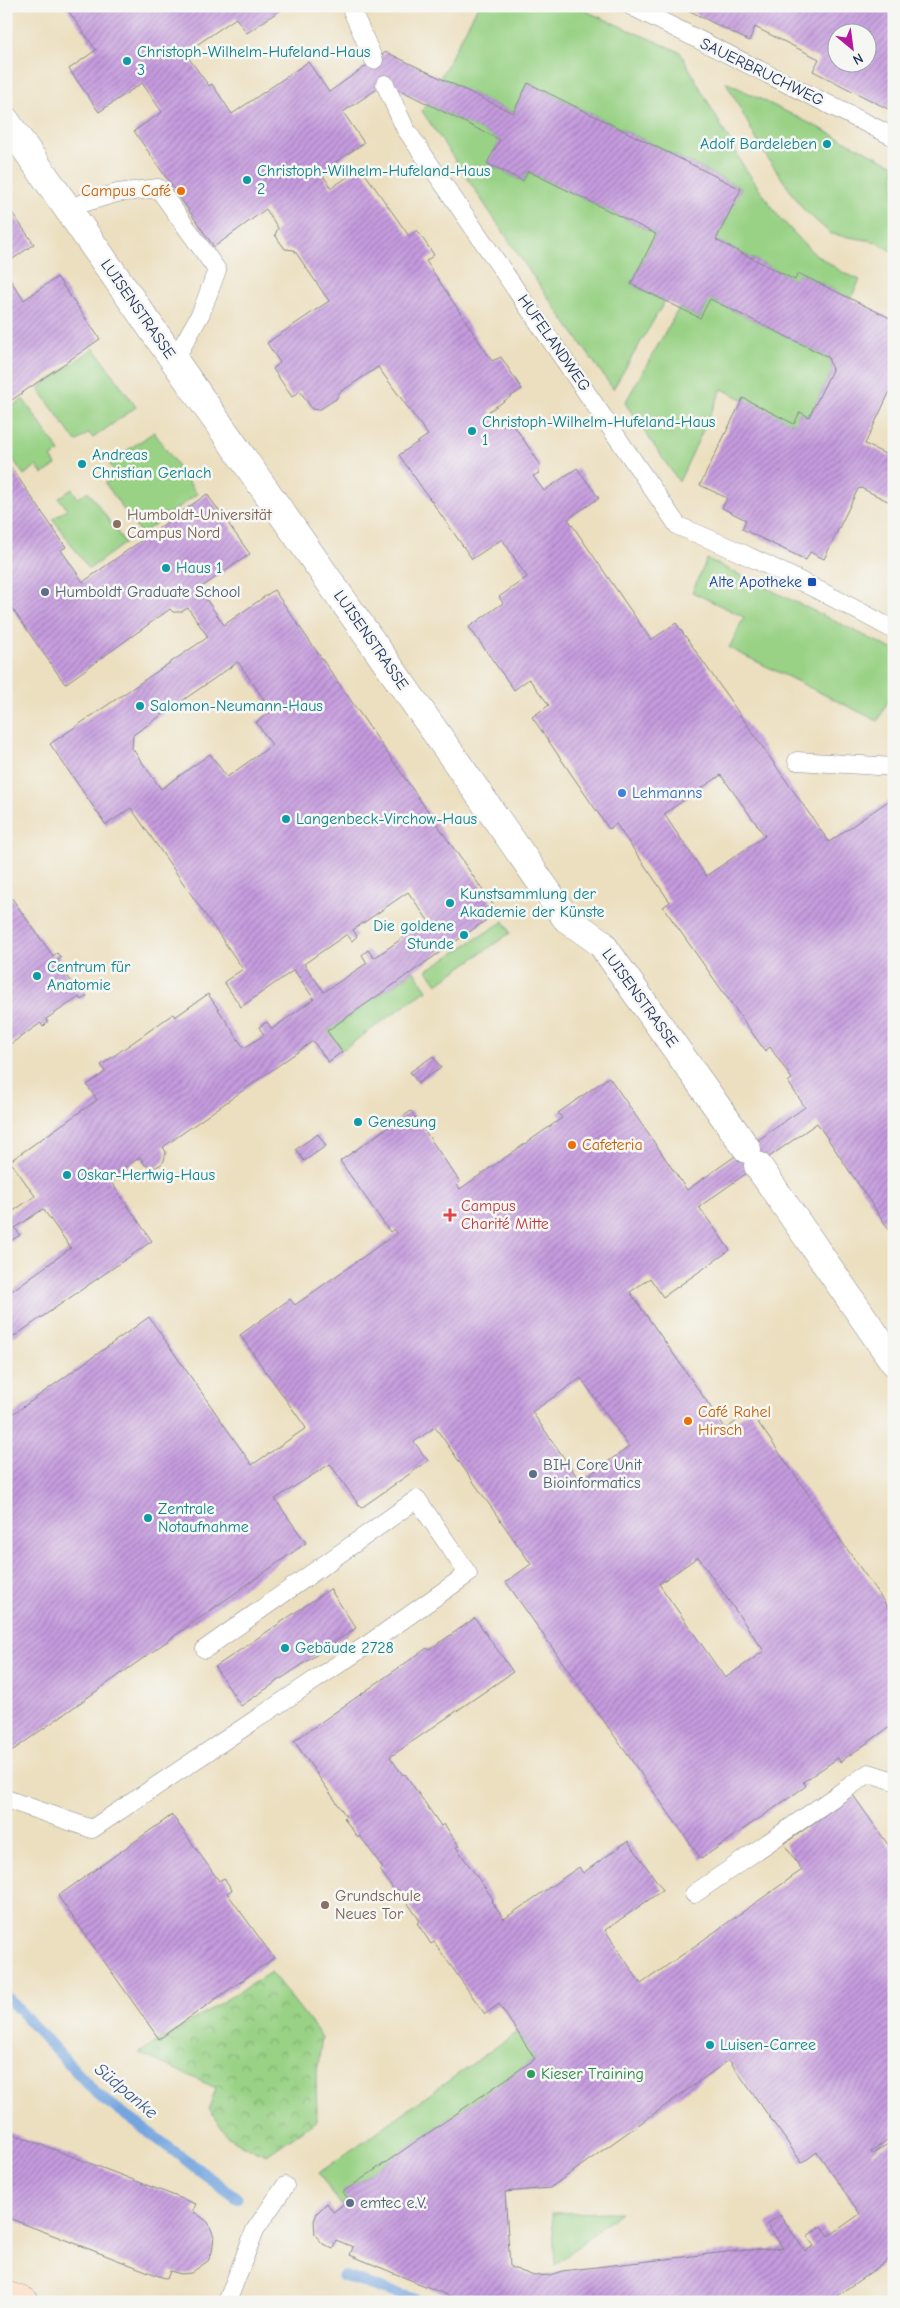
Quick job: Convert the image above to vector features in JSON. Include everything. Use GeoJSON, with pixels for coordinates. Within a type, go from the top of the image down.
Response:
{"type":"FeatureCollection","features":[{"type":"Feature","properties":{"kind":"main road"},"geometry":{"type":"LineString","coordinates":[[6,2296],[25,2302]]}},
{"type":"Feature","properties":{"kind":"street","name":"LUISENSTRASSE"},"geometry":{"type":"LineString","coordinates":[[6,121],[566,918],[601,943],[894,1362]]}},
{"type":"Feature","properties":{"kind":"lane"},"geometry":{"type":"LineString","coordinates":[[350,6],[374,60]]}},
{"type":"Feature","properties":{"kind":"lane","name":"SAUERBRUCHWEG"},"geometry":{"type":"LineString","coordinates":[[631,6],[894,137]]}},
{"type":"Feature","properties":{"kind":"lane","name":"HUFELANDWEG"},"geometry":{"type":"LineString","coordinates":[[385,84],[405,128],[678,526],[709,538],[823,592],[894,630]]}},
{"type":"Feature","properties":{"kind":"lane"},"geometry":{"type":"LineString","coordinates":[[67,208],[117,193],[158,188],[217,270],[201,313],[174,361]]}},
{"type":"Feature","properties":{"kind":"lane"},"geometry":{"type":"LineString","coordinates":[[797,761],[894,766]]}},
{"type":"Feature","properties":{"kind":"lane"},"geometry":{"type":"LineString","coordinates":[[6,1799],[92,1829],[367,1645],[468,1574],[417,1499],[206,1649]]}},
{"type":"Feature","properties":{"kind":"lane"},"geometry":{"type":"LineString","coordinates":[[694,1894],[869,1773],[894,1781]]}},
{"type":"Feature","properties":{"kind":"lane"},"geometry":{"type":"LineString","coordinates":[[227,2302],[255,2230],[285,2186]]}},
{"type":"Feature","properties":{"kind":"green space"},"geometry":{"type":"Polygon","coordinates":[[[478,6],[574,6],[680,52],[744,167],[779,217],[811,251],[842,272],[860,280],[851,298],[799,273],[795,280],[716,240],[741,188],[528,83],[513,113],[440,78],[478,6]]]}},
{"type":"Feature","properties":{"kind":"green space"},"geometry":{"type":"Polygon","coordinates":[[[726,82],[894,165],[894,252],[873,241],[831,234],[803,209],[762,150],[726,82]]]}},
{"type":"Feature","properties":{"kind":"green space"},"geometry":{"type":"Polygon","coordinates":[[[427,103],[500,140],[488,164],[523,181],[528,171],[656,234],[631,284],[665,301],[613,389],[528,269],[422,111],[427,103]]]}},
{"type":"Feature","properties":{"kind":"green space"},"geometry":{"type":"Polygon","coordinates":[[[710,299],[828,357],[832,370],[809,417],[800,412],[794,424],[722,389],[679,482],[625,403],[679,308],[700,318],[710,299]]]}},
{"type":"Feature","properties":{"kind":"green space"},"geometry":{"type":"Polygon","coordinates":[[[94,348],[136,407],[93,438],[89,433],[76,442],[38,388],[94,348]]]}},
{"type":"Feature","properties":{"kind":"green space"},"geometry":{"type":"Polygon","coordinates":[[[23,399],[60,452],[51,457],[56,465],[43,474],[36,466],[24,475],[6,449],[6,411],[23,399]]]}},
{"type":"Feature","properties":{"kind":"green space"},"geometry":{"type":"Polygon","coordinates":[[[154,432],[197,494],[141,534],[105,483],[117,475],[109,463],[154,432]]]}},
{"type":"Feature","properties":{"kind":"green space"},"geometry":{"type":"Polygon","coordinates":[[[72,489],[78,498],[88,491],[125,543],[89,569],[53,519],[67,509],[59,498],[72,489]]]}},
{"type":"Feature","properties":{"kind":"green space"},"geometry":{"type":"Polygon","coordinates":[[[707,559],[894,650],[894,688],[878,721],[729,648],[744,617],[692,592],[707,559]]]}},
{"type":"Feature","properties":{"kind":"green space"},"geometry":{"type":"Polygon","coordinates":[[[504,921],[510,933],[437,984],[427,970],[504,921]]]}},
{"type":"Feature","properties":{"kind":"green space"},"geometry":{"type":"Polygon","coordinates":[[[414,971],[427,990],[342,1050],[328,1031],[414,971]]]}},
{"type":"Feature","properties":{"kind":"green space"},"geometry":{"type":"Polygon","coordinates":[[[271,1972],[322,2037],[316,2079],[317,2120],[267,2155],[241,2145],[227,2136],[209,2108],[216,2088],[139,2053],[271,1972]]]}},
{"type":"Feature","properties":{"kind":"green space"},"geometry":{"type":"Polygon","coordinates":[[[517,2032],[535,2059],[343,2192],[349,2200],[341,2205],[319,2173],[517,2032]]]}},
{"type":"Feature","properties":{"kind":"green space"},"geometry":{"type":"Polygon","coordinates":[[[620,2212],[555,2265],[552,2213],[620,2212]]]}},
{"type":"Feature","properties":{"kind":"building"},"geometry":{"type":"Polygon","coordinates":[[[65,6],[163,6],[164,8],[167,6],[286,6],[247,33],[236,18],[185,53],[209,86],[212,84],[232,114],[308,62],[329,92],[386,52],[513,113],[528,83],[741,189],[716,240],[795,280],[798,273],[894,320],[894,392],[890,391],[865,444],[889,456],[894,449],[894,504],[861,488],[858,489],[824,559],[810,552],[806,560],[742,529],[746,520],[722,508],[727,498],[700,485],[743,398],[794,424],[800,412],[809,417],[832,370],[828,357],[710,299],[700,318],[631,284],[656,234],[528,171],[523,181],[487,163],[500,140],[386,83],[343,112],[364,143],[321,172],[331,188],[361,168],[409,236],[417,230],[434,255],[426,261],[492,361],[501,357],[522,389],[489,411],[500,427],[505,424],[515,427],[540,464],[539,473],[533,476],[544,491],[577,468],[599,498],[568,519],[651,640],[676,623],[829,842],[894,797],[894,1237],[817,1123],[699,1207],[730,1250],[663,1297],[650,1278],[630,1292],[726,1429],[750,1411],[894,1616],[894,1724],[840,1762],[838,1758],[803,1782],[806,1786],[701,1859],[506,1582],[531,1564],[435,1427],[414,1442],[428,1461],[361,1508],[330,1464],[275,1499],[306,1543],[9,1753],[6,1748],[6,1419],[149,1317],[252,1465],[306,1428],[240,1335],[290,1299],[295,1305],[397,1233],[394,1229],[390,1232],[340,1161],[411,1111],[460,1182],[457,1185],[460,1189],[562,1118],[558,1113],[609,1077],[687,1190],[805,1107],[788,1082],[792,1079],[770,1047],[765,1051],[663,907],[670,902],[616,824],[609,829],[532,717],[549,705],[529,679],[514,690],[469,627],[503,603],[499,597],[527,577],[502,539],[472,559],[399,455],[428,435],[378,367],[339,393],[336,399],[319,410],[312,409],[300,391],[292,397],[273,369],[280,363],[267,343],[329,301],[294,250],[285,249],[275,235],[278,228],[266,209],[214,247],[134,131],[162,112],[142,83],[99,112],[69,69],[96,50],[65,6]],[[721,775],[664,814],[706,876],[765,836],[721,775]],[[581,1378],[532,1412],[580,1481],[629,1447],[581,1378]],[[698,1557],[659,1584],[725,1678],[764,1651],[698,1557]]]}},
{"type":"Feature","properties":{"kind":"building"},"geometry":{"type":"Polygon","coordinates":[[[680,6],[894,6],[894,112],[813,71],[819,59],[755,27],[749,41],[680,6]]]}},
{"type":"Feature","properties":{"kind":"building"},"geometry":{"type":"Polygon","coordinates":[[[6,204],[34,244],[6,264],[6,204]]]}},
{"type":"Feature","properties":{"kind":"building"},"geometry":{"type":"Polygon","coordinates":[[[6,274],[24,300],[57,277],[100,339],[6,404],[6,312],[12,308],[6,300],[6,274]]]}},
{"type":"Feature","properties":{"kind":"building"},"geometry":{"type":"Polygon","coordinates":[[[6,460],[66,547],[61,550],[83,582],[207,494],[250,554],[199,589],[224,625],[274,590],[498,912],[327,1031],[342,1052],[328,1062],[313,1041],[163,1147],[166,1152],[164,1161],[160,1165],[154,1168],[145,1165],[140,1157],[109,1179],[152,1241],[16,1335],[6,1339],[6,1295],[71,1248],[43,1209],[15,1228],[20,1235],[6,1244],[6,1216],[35,1196],[10,1161],[97,1100],[87,1085],[105,1072],[101,1065],[173,1014],[175,1017],[208,994],[244,1048],[264,1035],[259,1027],[267,1022],[272,1029],[314,999],[294,970],[241,1007],[224,982],[243,969],[131,808],[106,825],[50,744],[208,637],[188,608],[181,612],[173,612],[170,609],[65,684],[6,600],[6,460]],[[238,662],[133,735],[132,748],[161,789],[210,754],[227,777],[272,745],[256,722],[272,711],[238,662]],[[408,892],[353,930],[357,936],[352,941],[347,934],[304,964],[324,992],[367,963],[362,955],[368,950],[374,958],[417,928],[419,932],[430,923],[408,892]]]}},
{"type":"Feature","properties":{"kind":"building","name":"Centrum für Anatomie"},"geometry":{"type":"Polygon","coordinates":[[[6,890],[53,956],[57,953],[61,958],[57,961],[79,993],[82,990],[87,996],[81,1000],[79,997],[46,1019],[48,1022],[43,1027],[41,1023],[6,1047],[6,890]]]}},
{"type":"Feature","properties":{"kind":"building"},"geometry":{"type":"Polygon","coordinates":[[[433,1056],[441,1068],[418,1083],[410,1072],[433,1056]]]}},
{"type":"Feature","properties":{"kind":"building"},"geometry":{"type":"Polygon","coordinates":[[[318,1134],[326,1146],[304,1161],[296,1149],[318,1134]]]}},
{"type":"Feature","properties":{"kind":"building","name":"Gebäude 2728"},"geometry":{"type":"Polygon","coordinates":[[[330,1589],[356,1628],[241,1706],[215,1667],[330,1589]]]}},
{"type":"Feature","properties":{"kind":"building","name":"Luisen-Carree"},"geometry":{"type":"Polygon","coordinates":[[[475,1618],[513,1672],[390,1757],[403,1775],[405,1774],[441,1826],[444,1824],[459,1846],[456,1847],[493,1899],[491,1901],[504,1919],[579,1867],[583,1873],[628,1841],[663,1890],[605,1930],[641,1984],[802,1870],[784,1844],[853,1795],[894,1853],[894,2135],[871,2152],[872,2154],[894,2140],[894,2256],[828,2302],[464,2302],[350,2255],[353,2247],[336,2240],[333,2249],[323,2244],[315,2235],[314,2221],[317,2213],[327,2203],[333,2212],[349,2200],[343,2192],[535,2059],[499,2004],[485,2014],[434,1942],[431,1944],[417,1923],[420,1921],[398,1889],[395,1891],[380,1870],[383,1868],[360,1836],[358,1838],[344,1818],[346,1816],[294,1741],[427,1648],[429,1650],[475,1618]],[[729,2060],[550,2188],[505,2192],[510,2267],[534,2276],[550,2275],[562,2271],[735,2251],[783,2248],[767,2224],[780,2215],[805,2251],[814,2246],[807,2236],[822,2226],[829,2236],[860,2214],[817,2152],[802,2163],[729,2060]]]}},
{"type":"Feature","properties":{"kind":"building"},"geometry":{"type":"Polygon","coordinates":[[[172,1815],[219,1881],[224,1878],[232,1890],[227,1893],[274,1958],[159,2039],[58,1896],[172,1815]]]}},
{"type":"Feature","properties":{"kind":"building"},"geometry":{"type":"Polygon","coordinates":[[[6,2131],[196,2204],[193,2211],[208,2222],[214,2236],[212,2252],[208,2261],[191,2273],[181,2274],[170,2271],[167,2279],[6,2217],[6,2131]]]}},
{"type":"Feature","properties":{"kind":"waterway","name":"Südpanke"},"geometry":{"type":"LineString","coordinates":[[6,1996],[97,2094],[237,2198]]}},
{"type":"Feature","properties":{"kind":"waterway","name":"Südpanke"},"geometry":{"type":"LineString","coordinates":[[343,2276],[423,2302]]}},
{"type":"Feature","properties":{"kind":"place","name":"Christoph-Wilhelm-Hufeland-Haus 3"},"geometry":{"type":"Point","coordinates":[127,61]}},
{"type":"Feature","properties":{"kind":"place","name":"Adolf Bardeleben"},"geometry":{"type":"Point","coordinates":[827,144]}},
{"type":"Feature","properties":{"kind":"place","name":"Christoph-Wilhelm-Hufeland-Haus 2"},"geometry":{"type":"Point","coordinates":[247,180]}},
{"type":"Feature","properties":{"kind":"place","name":"Campus Café"},"geometry":{"type":"Point","coordinates":[181,191]}},
{"type":"Feature","properties":{"kind":"place","name":"Christoph-Wilhelm-Hufeland-Haus 1"},"geometry":{"type":"Point","coordinates":[472,431]}},
{"type":"Feature","properties":{"kind":"place","name":"Andreas Christian Gerlach"},"geometry":{"type":"Point","coordinates":[82,464]}},
{"type":"Feature","properties":{"kind":"place","name":"Humboldt-Universität Campus Nord"},"geometry":{"type":"Point","coordinates":[117,524]}},
{"type":"Feature","properties":{"kind":"place","name":"Haus 1"},"geometry":{"type":"Point","coordinates":[166,568]}},
{"type":"Feature","properties":{"kind":"place","name":"Alte Apotheke"},"geometry":{"type":"Point","coordinates":[812,582]}},
{"type":"Feature","properties":{"kind":"place","name":"Humboldt Graduate School"},"geometry":{"type":"Point","coordinates":[45,592]}},
{"type":"Feature","properties":{"kind":"place","name":"Salomon-Neumann-Haus"},"geometry":{"type":"Point","coordinates":[140,706]}},
{"type":"Feature","properties":{"kind":"place","name":"Lehmanns"},"geometry":{"type":"Point","coordinates":[622,793]}},
{"type":"Feature","properties":{"kind":"place","name":"Langenbeck-Virchow-Haus"},"geometry":{"type":"Point","coordinates":[286,819]}},
{"type":"Feature","properties":{"kind":"place","name":"Kunstsammlung der Akademie der Künste"},"geometry":{"type":"Point","coordinates":[450,903]}},
{"type":"Feature","properties":{"kind":"place","name":"Die goldene Stunde"},"geometry":{"type":"Point","coordinates":[464,935]}},
{"type":"Feature","properties":{"kind":"place","name":"Centrum für Anatomie"},"geometry":{"type":"Point","coordinates":[37,976]}},
{"type":"Feature","properties":{"kind":"place","name":"Genesung"},"geometry":{"type":"Point","coordinates":[358,1122]}},
{"type":"Feature","properties":{"kind":"place","name":"Cafeteria"},"geometry":{"type":"Point","coordinates":[572,1145]}},
{"type":"Feature","properties":{"kind":"place","name":"Oskar-Hertwig-Haus"},"geometry":{"type":"Point","coordinates":[67,1175]}},
{"type":"Feature","properties":{"kind":"place","name":"Campus Charité Mitte"},"geometry":{"type":"Point","coordinates":[450,1215]}},
{"type":"Feature","properties":{"kind":"place","name":"Café Rahel Hirsch"},"geometry":{"type":"Point","coordinates":[688,1421]}},
{"type":"Feature","properties":{"kind":"place","name":"BIH Core Unit Bioinformatics"},"geometry":{"type":"Point","coordinates":[533,1474]}},
{"type":"Feature","properties":{"kind":"place","name":"Zentrale Notaufnahme"},"geometry":{"type":"Point","coordinates":[148,1518]}},
{"type":"Feature","properties":{"kind":"place","name":"Gebäude 2728"},"geometry":{"type":"Point","coordinates":[285,1648]}},
{"type":"Feature","properties":{"kind":"place","name":"Grundschule Neues Tor"},"geometry":{"type":"Point","coordinates":[325,1905]}},
{"type":"Feature","properties":{"kind":"place","name":"Luisen-Carree"},"geometry":{"type":"Point","coordinates":[710,2045]}},
{"type":"Feature","properties":{"kind":"place","name":"Kieser Training"},"geometry":{"type":"Point","coordinates":[531,2074]}},
{"type":"Feature","properties":{"kind":"place","name":"emtec e.V."},"geometry":{"type":"Point","coordinates":[350,2203]}}]}
